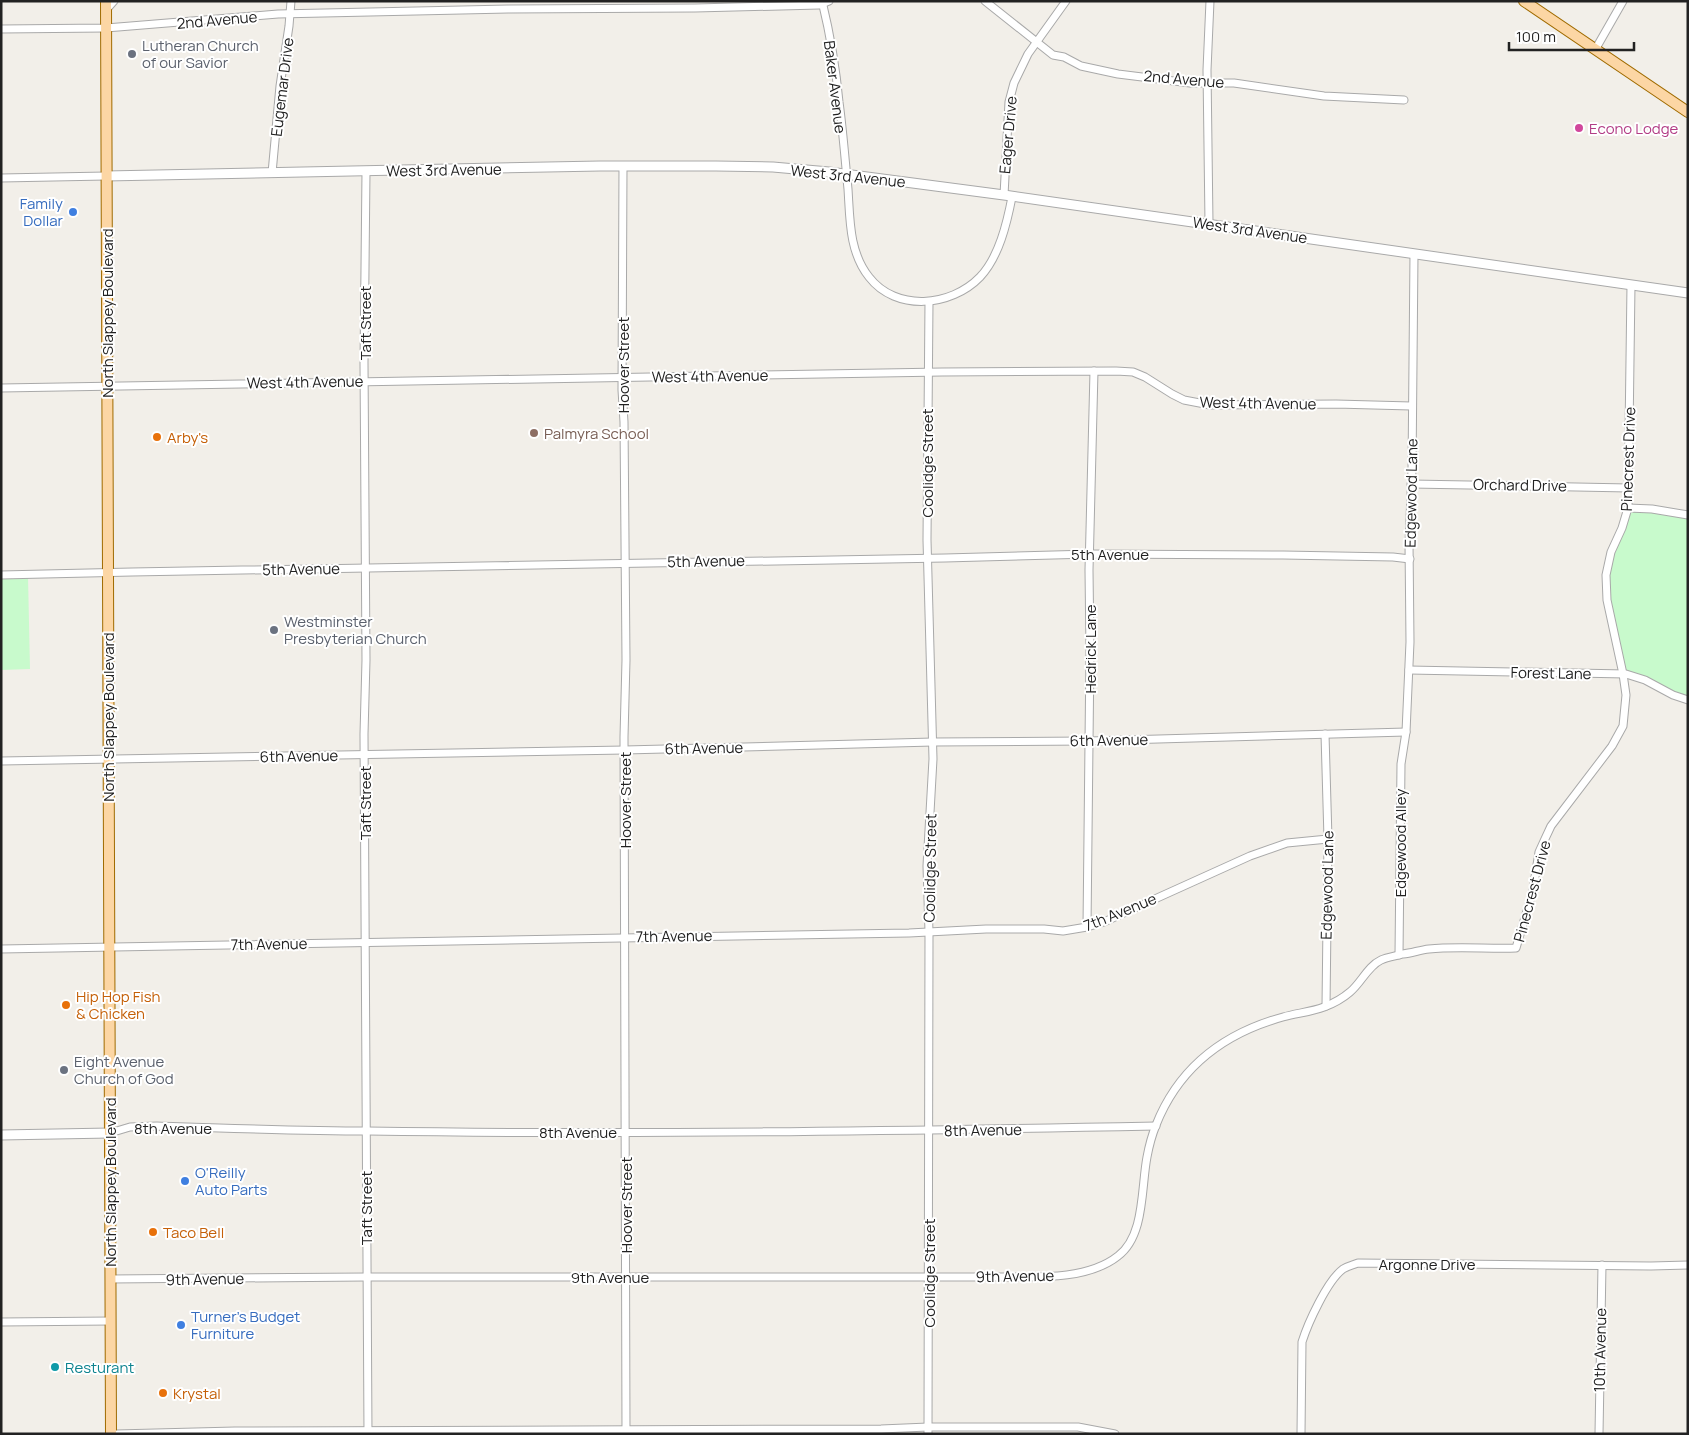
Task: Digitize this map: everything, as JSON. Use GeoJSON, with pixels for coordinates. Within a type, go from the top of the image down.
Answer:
{"type":"FeatureCollection","features":[{"type":"Feature","properties":{"kind":"main road"},"geometry":{"type":"LineString","coordinates":[[1524,1],[1688,112]]}},
{"type":"Feature","properties":{"kind":"main road","name":"North Slappey Boulevard"},"geometry":{"type":"LineString","coordinates":[[106,6],[111,1434]]}},
{"type":"Feature","properties":{"kind":"street"},"geometry":{"type":"LineString","coordinates":[[106,6],[114,1]]}},
{"type":"Feature","properties":{"kind":"street","name":"Eugemar Drive"},"geometry":{"type":"LineString","coordinates":[[272,173],[290,1]]}},
{"type":"Feature","properties":{"kind":"street","name":"2nd Avenue"},"geometry":{"type":"LineString","coordinates":[[985,1],[1053,55],[1064,57],[1082,66],[1118,74],[1208,84],[1234,83],[1324,96],[1404,100]]}},
{"type":"Feature","properties":{"kind":"street","name":"Eager Drive"},"geometry":{"type":"LineString","coordinates":[[929,302],[954,294],[980,277],[994,256],[1009,214],[1008,122],[1012,93],[1019,72],[1037,42],[1066,1]]}},
{"type":"Feature","properties":{"kind":"street"},"geometry":{"type":"LineString","coordinates":[[1209,223],[1208,84],[1210,1]]}},
{"type":"Feature","properties":{"kind":"street"},"geometry":{"type":"LineString","coordinates":[[1595,50],[1623,1]]}},
{"type":"Feature","properties":{"kind":"street","name":"2nd Avenue"},"geometry":{"type":"LineString","coordinates":[[1,29],[106,28],[290,14],[508,9],[695,8],[824,2]]}},
{"type":"Feature","properties":{"kind":"street","name":"Baker Avenue"},"geometry":{"type":"LineString","coordinates":[[824,2],[835,69],[852,235],[856,253],[868,277],[876,285],[893,296],[912,301],[929,302]]}},
{"type":"Feature","properties":{"kind":"street","name":"West 3rd Avenue"},"geometry":{"type":"LineString","coordinates":[[1,178],[623,166],[763,167],[846,174],[1209,223],[1688,293]]}},
{"type":"Feature","properties":{"kind":"street","name":"Hoover Street"},"geometry":{"type":"LineString","coordinates":[[623,166],[622,379],[626,660],[624,750],[626,1432]]}},
{"type":"Feature","properties":{"kind":"street","name":"Taft Street"},"geometry":{"type":"LineString","coordinates":[[366,172],[365,754],[368,1432]]}},
{"type":"Feature","properties":{"kind":"street","name":"Edgewood Lane"},"geometry":{"type":"LineString","coordinates":[[1406,732],[1410,642],[1414,254]]}},
{"type":"Feature","properties":{"kind":"street","name":"Pinecrest Drive"},"geometry":{"type":"LineString","coordinates":[[1108,1263],[1128,1247],[1136,1228],[1147,1158],[1164,1106],[1184,1077],[1224,1041],[1283,1017],[1326,1006],[1350,993],[1364,975],[1380,960],[1429,949],[1516,948],[1533,890],[1539,852],[1547,834],[1570,800],[1612,746],[1622,730],[1626,710],[1623,674],[1607,600],[1606,575],[1608,561],[1628,508],[1632,285]]}},
{"type":"Feature","properties":{"kind":"street","name":"Coolidge Street"},"geometry":{"type":"LineString","coordinates":[[928,1430],[928,866],[933,742],[927,557],[929,302]]}},
{"type":"Feature","properties":{"kind":"street","name":"West 4th Avenue"},"geometry":{"type":"LineString","coordinates":[[1,388],[1094,371],[1134,372],[1184,400],[1210,405],[1336,404],[1411,406]]}},
{"type":"Feature","properties":{"kind":"street","name":"Hedrick Lane"},"geometry":{"type":"LineString","coordinates":[[1087,927],[1094,371]]}},
{"type":"Feature","properties":{"kind":"street","name":"Orchard Drive"},"geometry":{"type":"LineString","coordinates":[[1411,484],[1629,488]]}},
{"type":"Feature","properties":{"kind":"street"},"geometry":{"type":"LineString","coordinates":[[1628,508],[1652,509],[1688,515]]}},
{"type":"Feature","properties":{"kind":"street","name":"5th Avenue"},"geometry":{"type":"LineString","coordinates":[[1,575],[1091,554],[1292,555],[1410,559]]}},
{"type":"Feature","properties":{"kind":"street","name":"Forest Lane"},"geometry":{"type":"LineString","coordinates":[[1408,670],[1623,674],[1645,680],[1673,695],[1688,700]]}},
{"type":"Feature","properties":{"kind":"street","name":"6th Avenue"},"geometry":{"type":"LineString","coordinates":[[1,761],[624,750],[933,742],[1089,741],[1406,732]]}},
{"type":"Feature","properties":{"kind":"street","name":"Edgewood Alley"},"geometry":{"type":"LineString","coordinates":[[1399,955],[1401,764],[1406,732]]}},
{"type":"Feature","properties":{"kind":"street","name":"Edgewood Lane"},"geometry":{"type":"LineString","coordinates":[[1325,734],[1328,839],[1326,1006]]}},
{"type":"Feature","properties":{"kind":"street","name":"7th Avenue"},"geometry":{"type":"LineString","coordinates":[[1,949],[929,932],[986,929],[1044,929],[1063,931],[1104,922],[1250,856],[1287,843],[1328,839]]}},
{"type":"Feature","properties":{"kind":"street","name":"8th Avenue"},"geometry":{"type":"LineString","coordinates":[[1,1135],[110,1133],[130,1127],[157,1126],[367,1131],[626,1132],[929,1131],[1156,1126]]}},
{"type":"Feature","properties":{"kind":"street","name":"9th Avenue"},"geometry":{"type":"LineString","coordinates":[[110,1280],[626,1276],[928,1277],[1078,1274],[1108,1263]]}},
{"type":"Feature","properties":{"kind":"street","name":"Argonne Drive"},"geometry":{"type":"LineString","coordinates":[[1301,1434],[1302,1342],[1329,1284],[1342,1270],[1351,1265],[1368,1263],[1688,1265]]}},
{"type":"Feature","properties":{"kind":"street","name":"10th Avenue"},"geometry":{"type":"LineString","coordinates":[[1599,1434],[1602,1265]]}},
{"type":"Feature","properties":{"kind":"street"},"geometry":{"type":"LineString","coordinates":[[1,1322],[111,1321]]}},
{"type":"Feature","properties":{"kind":"street"},"geometry":{"type":"LineString","coordinates":[[116,1434],[234,1430],[626,1432],[1078,1427],[1115,1434]]}},
{"type":"Feature","properties":{"kind":"green space"},"geometry":{"type":"Polygon","coordinates":[[[1629,509],[1688,515],[1688,699],[1626,674],[1608,600],[1607,575],[1629,509]]]}},
{"type":"Feature","properties":{"kind":"green space"},"geometry":{"type":"Polygon","coordinates":[[[28,576],[30,669],[1,670],[1,577],[28,576]]]}},
{"type":"Feature","properties":{"kind":"place","name":"Lutheran Church of our Savior"},"geometry":{"type":"Point","coordinates":[132,54]}},
{"type":"Feature","properties":{"kind":"place","name":"Econo Lodge"},"geometry":{"type":"Point","coordinates":[1579,128]}},
{"type":"Feature","properties":{"kind":"place","name":"Family Dollar"},"geometry":{"type":"Point","coordinates":[73,212]}},
{"type":"Feature","properties":{"kind":"place","name":"Palmyra School"},"geometry":{"type":"Point","coordinates":[534,433]}},
{"type":"Feature","properties":{"kind":"place","name":"Arby's"},"geometry":{"type":"Point","coordinates":[157,437]}},
{"type":"Feature","properties":{"kind":"place","name":"Westminster Presbyterian Church"},"geometry":{"type":"Point","coordinates":[274,630]}},
{"type":"Feature","properties":{"kind":"place","name":"Hip Hop Fish & Chicken"},"geometry":{"type":"Point","coordinates":[66,1005]}},
{"type":"Feature","properties":{"kind":"place","name":"Eight Avenue Church of God"},"geometry":{"type":"Point","coordinates":[64,1070]}},
{"type":"Feature","properties":{"kind":"place","name":"O'Reilly Auto Parts"},"geometry":{"type":"Point","coordinates":[185,1181]}},
{"type":"Feature","properties":{"kind":"place","name":"Taco Bell"},"geometry":{"type":"Point","coordinates":[153,1232]}},
{"type":"Feature","properties":{"kind":"place","name":"Turner's Budget Furniture"},"geometry":{"type":"Point","coordinates":[181,1325]}},
{"type":"Feature","properties":{"kind":"place","name":"Resturant"},"geometry":{"type":"Point","coordinates":[55,1367]}},
{"type":"Feature","properties":{"kind":"place","name":"Krystal"},"geometry":{"type":"Point","coordinates":[163,1393]}}]}
